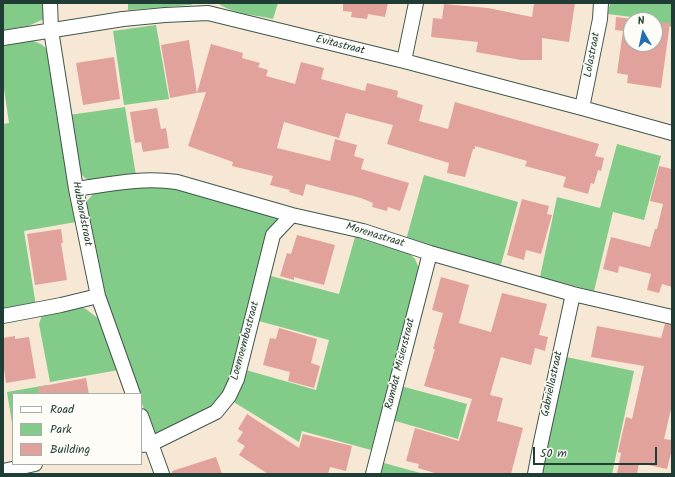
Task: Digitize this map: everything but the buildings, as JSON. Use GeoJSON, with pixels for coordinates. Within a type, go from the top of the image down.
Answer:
{"type":"FeatureCollection","features":[{"type":"Feature","properties":{"kind":"street","name":"Hubbardstraat"},"geometry":{"type":"LineString","coordinates":[[50,3],[51,30],[76,189],[98,296],[133,393]]}},
{"type":"Feature","properties":{"kind":"street"},"geometry":{"type":"LineString","coordinates":[[404,61],[416,3]]}},
{"type":"Feature","properties":{"kind":"street","name":"Lolastraat"},"geometry":{"type":"LineString","coordinates":[[582,108],[600,19],[601,3]]}},
{"type":"Feature","properties":{"kind":"street","name":"Evitastraat"},"geometry":{"type":"LineString","coordinates":[[3,38],[123,19],[207,8],[672,133]]}},
{"type":"Feature","properties":{"kind":"street","name":"Morenastraat"},"geometry":{"type":"LineString","coordinates":[[76,189],[142,180],[177,182],[292,215],[363,231],[430,253],[573,294],[672,317]]}},
{"type":"Feature","properties":{"kind":"street","name":"Loemoembastraat"},"geometry":{"type":"LineString","coordinates":[[146,444],[216,412],[229,396],[237,379],[273,235],[292,215]]}},
{"type":"Feature","properties":{"kind":"street","name":"Ramdat Misierstraat"},"geometry":{"type":"LineString","coordinates":[[373,474],[430,253]]}},
{"type":"Feature","properties":{"kind":"street","name":"Gabriellastraat"},"geometry":{"type":"LineString","coordinates":[[535,474],[573,294]]}},
{"type":"Feature","properties":{"kind":"street"},"geometry":{"type":"LineString","coordinates":[[3,316],[62,305],[98,296]]}},
{"type":"Feature","properties":{"kind":"street"},"geometry":{"type":"LineString","coordinates":[[142,422],[146,444],[162,474]]}},
{"type":"Feature","properties":{"kind":"street"},"geometry":{"type":"LineString","coordinates":[[3,471],[30,465]]}},
{"type":"Feature","properties":{"kind":"green space"},"geometry":{"type":"Polygon","coordinates":[[[3,3],[45,3],[44,19],[28,26],[3,30],[3,3]]]}},
{"type":"Feature","properties":{"kind":"green space"},"geometry":{"type":"Polygon","coordinates":[[[128,3],[197,3],[190,5],[128,10],[128,3]]]}},
{"type":"Feature","properties":{"kind":"green space"},"geometry":{"type":"Polygon","coordinates":[[[218,3],[278,3],[273,19],[230,10],[218,3]]]}},
{"type":"Feature","properties":{"kind":"green space"},"geometry":{"type":"Polygon","coordinates":[[[610,3],[672,3],[672,27],[663,24],[663,12],[623,12],[623,16],[608,14],[610,3]]]}},
{"type":"Feature","properties":{"kind":"green space"},"geometry":{"type":"Polygon","coordinates":[[[156,25],[169,99],[124,105],[113,31],[156,25]]]}},
{"type":"Feature","properties":{"kind":"green space"},"geometry":{"type":"Polygon","coordinates":[[[32,41],[43,45],[49,53],[51,61],[76,222],[24,231],[36,306],[3,313],[3,124],[9,123],[3,82],[3,46],[32,41]]]}},
{"type":"Feature","properties":{"kind":"green space"},"geometry":{"type":"Polygon","coordinates":[[[125,107],[136,176],[92,181],[85,178],[80,173],[69,115],[125,107]]]}},
{"type":"Feature","properties":{"kind":"green space"},"geometry":{"type":"Polygon","coordinates":[[[617,144],[661,156],[644,220],[613,212],[594,291],[540,277],[557,197],[600,208],[617,144]]]}},
{"type":"Feature","properties":{"kind":"green space"},"geometry":{"type":"Polygon","coordinates":[[[424,175],[518,202],[500,268],[406,240],[424,175]]]}},
{"type":"Feature","properties":{"kind":"green space"},"geometry":{"type":"Polygon","coordinates":[[[164,184],[276,216],[278,219],[233,378],[225,393],[206,412],[155,436],[142,404],[142,393],[138,393],[103,296],[86,211],[86,202],[95,192],[164,184]]]}},
{"type":"Feature","properties":{"kind":"green space"},"geometry":{"type":"Polygon","coordinates":[[[355,237],[410,254],[415,259],[418,266],[418,275],[371,450],[302,431],[299,442],[232,401],[246,370],[316,390],[329,340],[255,320],[267,275],[339,294],[355,237]]]}},
{"type":"Feature","properties":{"kind":"green space"},"geometry":{"type":"Polygon","coordinates":[[[77,306],[86,309],[100,320],[119,370],[50,382],[39,324],[42,315],[77,306]]]}},
{"type":"Feature","properties":{"kind":"green space"},"geometry":{"type":"Polygon","coordinates":[[[566,357],[634,371],[612,474],[542,474],[545,451],[566,357]]]}},
{"type":"Feature","properties":{"kind":"green space"},"geometry":{"type":"Polygon","coordinates":[[[47,385],[49,393],[12,393],[12,423],[7,392],[47,385]]]}},
{"type":"Feature","properties":{"kind":"green space"},"geometry":{"type":"Polygon","coordinates":[[[401,386],[467,404],[458,439],[392,420],[401,386]]]}},
{"type":"Feature","properties":{"kind":"green space"},"geometry":{"type":"Polygon","coordinates":[[[384,463],[424,474],[381,474],[384,463]]]}}]}
